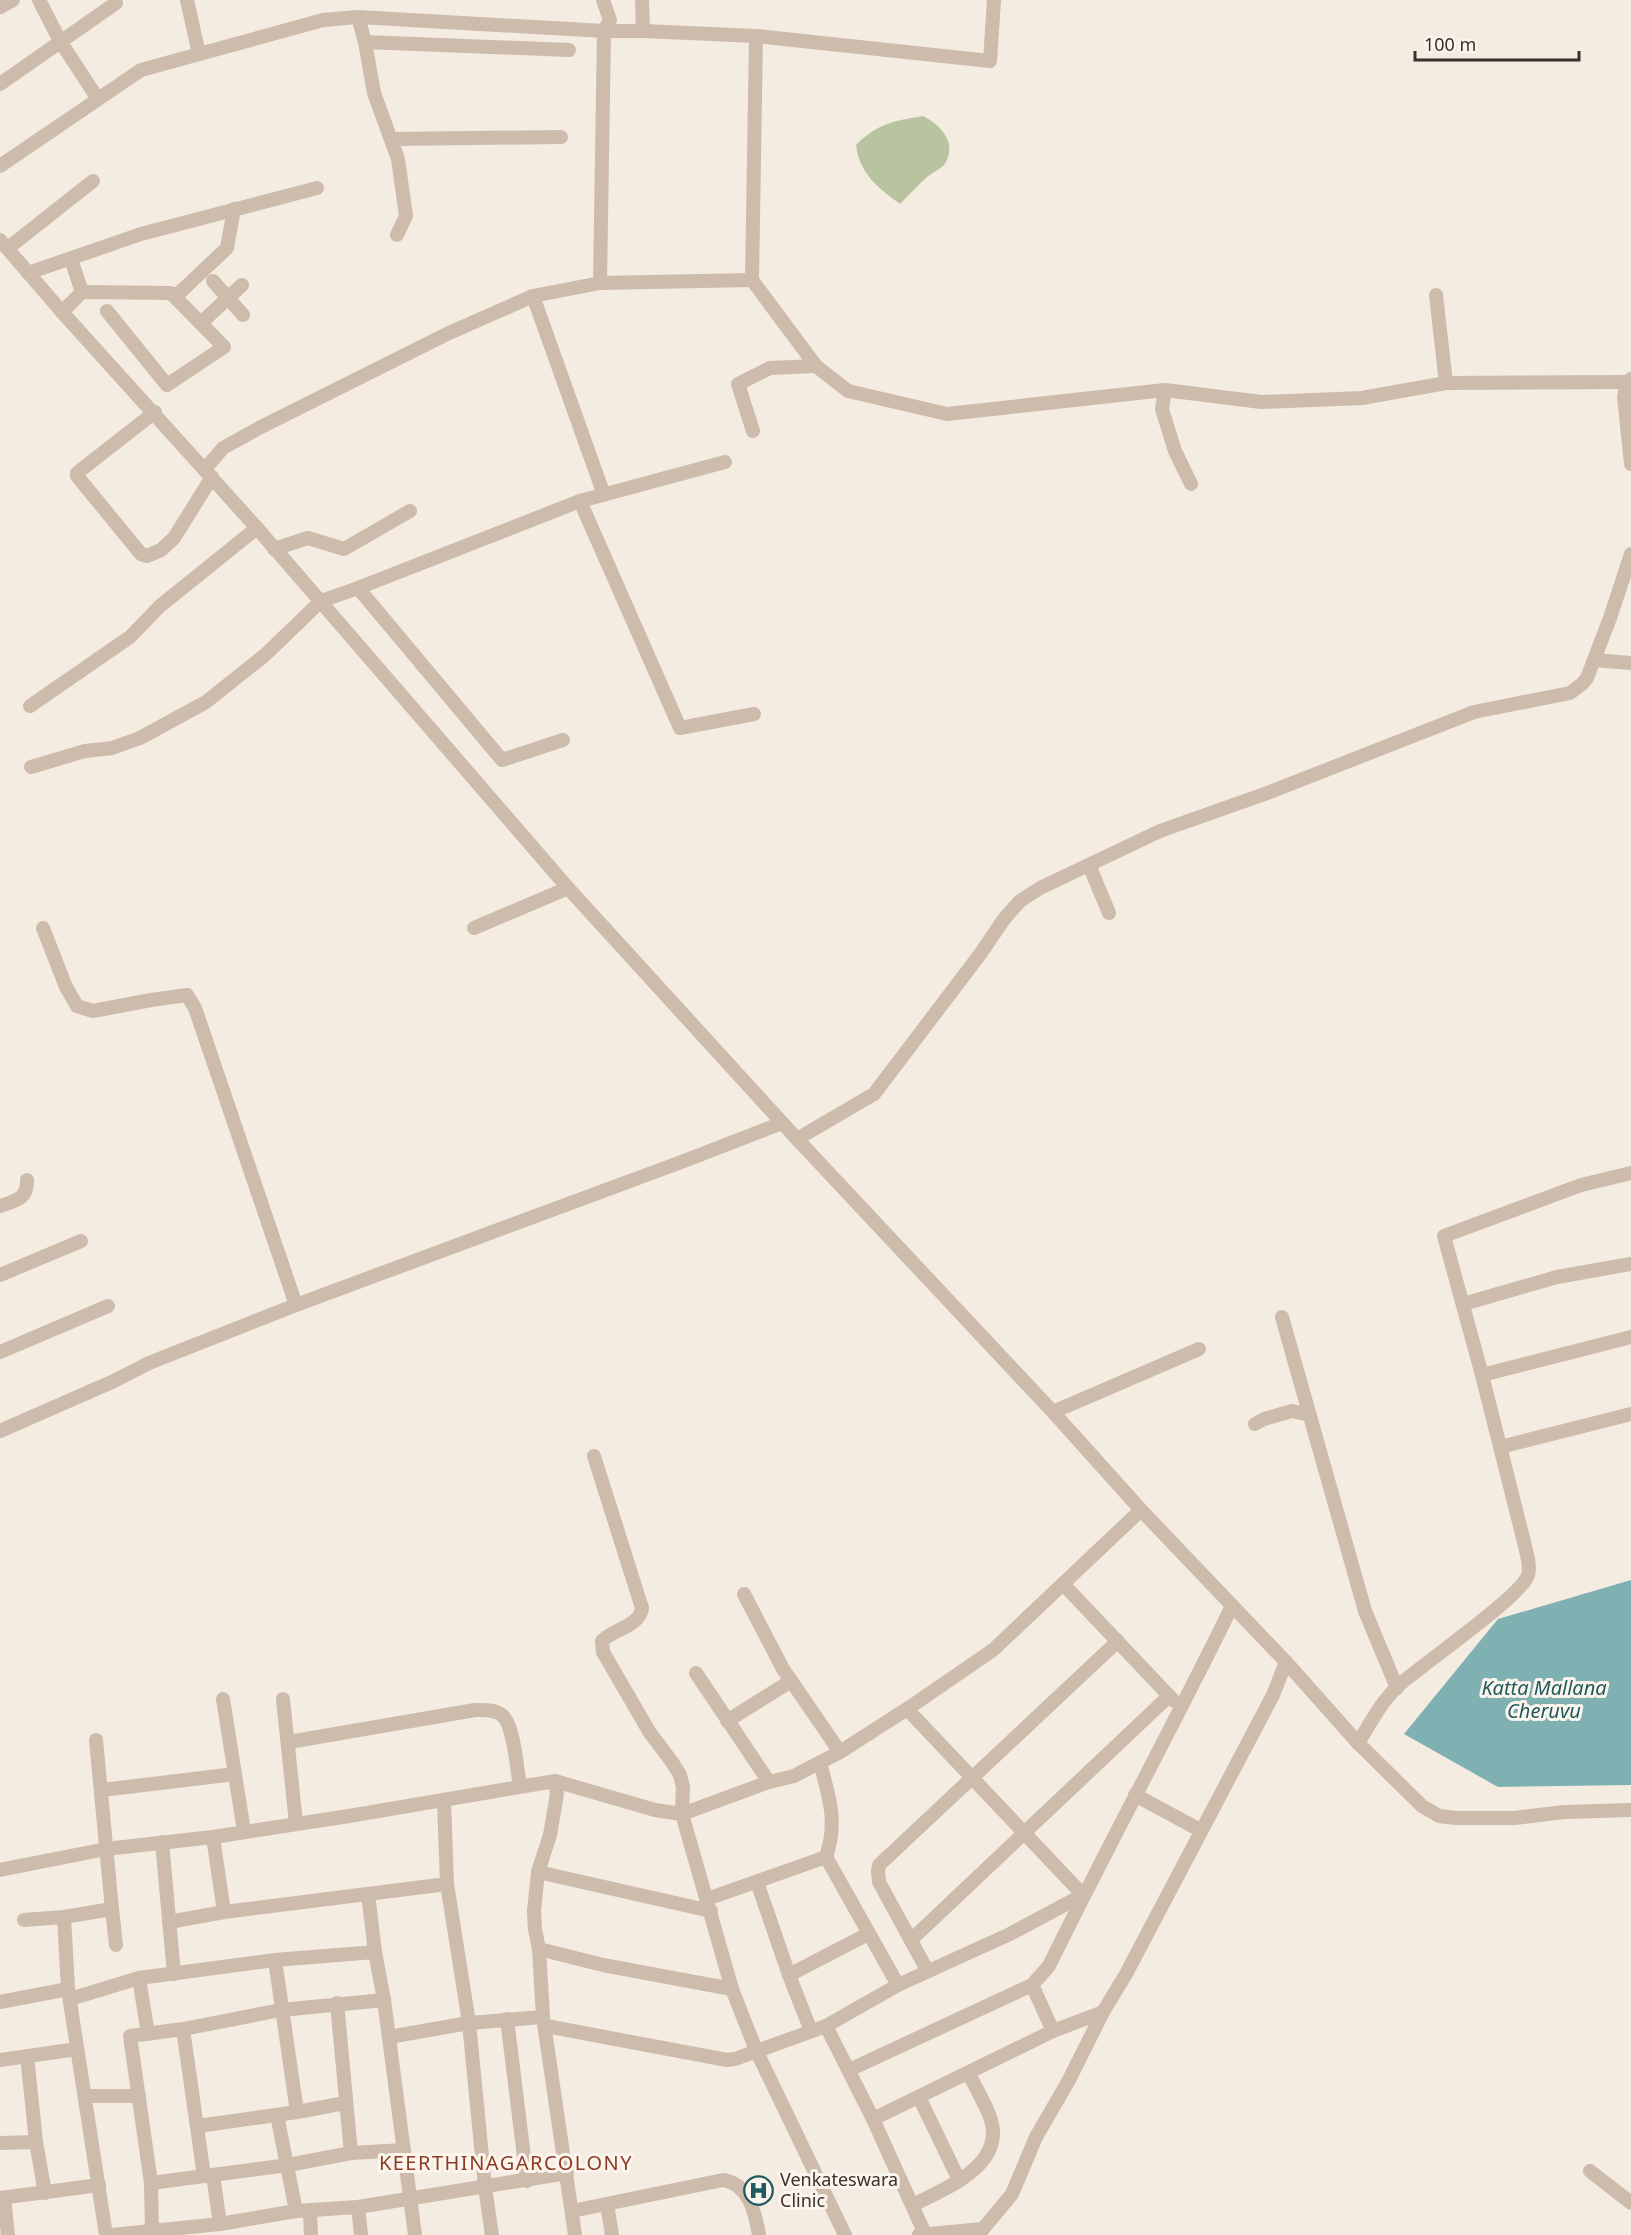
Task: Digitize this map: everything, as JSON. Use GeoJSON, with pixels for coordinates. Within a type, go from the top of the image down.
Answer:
{"type":"FeatureCollection","features":[{"type":"Feature","properties":{"kind":"street"},"geometry":{"type":"LineString","coordinates":[[0,7],[13,0]]}},
{"type":"Feature","properties":{"kind":"street"},"geometry":{"type":"LineString","coordinates":[[39,0],[60,41],[98,99]]}},
{"type":"Feature","properties":{"kind":"street"},"geometry":{"type":"LineString","coordinates":[[187,0],[199,54]]}},
{"type":"Feature","properties":{"kind":"street"},"geometry":{"type":"LineString","coordinates":[[600,283],[604,31],[610,20],[603,0]]}},
{"type":"Feature","properties":{"kind":"street"},"geometry":{"type":"LineString","coordinates":[[642,0],[643,31]]}},
{"type":"Feature","properties":{"kind":"street"},"geometry":{"type":"LineString","coordinates":[[0,166],[141,70],[323,20],[357,17],[604,31],[756,36],[990,61],[994,0]]}},
{"type":"Feature","properties":{"kind":"street"},"geometry":{"type":"LineString","coordinates":[[0,84],[116,3]]}},
{"type":"Feature","properties":{"kind":"street"},"geometry":{"type":"LineString","coordinates":[[357,17],[365,42],[374,93],[399,159],[406,216],[397,235]]}},
{"type":"Feature","properties":{"kind":"street"},"geometry":{"type":"LineString","coordinates":[[756,36],[752,280],[816,366],[848,391],[947,414],[1165,390],[1261,402],[1362,398],[1446,383],[1629,380],[1624,397],[1631,464]]}},
{"type":"Feature","properties":{"kind":"street"},"geometry":{"type":"LineString","coordinates":[[365,42],[569,50]]}},
{"type":"Feature","properties":{"kind":"street"},"geometry":{"type":"LineString","coordinates":[[392,139],[561,137]]}},
{"type":"Feature","properties":{"kind":"street"},"geometry":{"type":"LineString","coordinates":[[93,181],[4,244],[321,601],[568,888],[782,1123],[1053,1412],[1141,1510],[1286,1662],[1358,1743],[1422,1806],[1439,1816],[1515,1818],[1564,1812],[1631,1810]]}},
{"type":"Feature","properties":{"kind":"street"},"geometry":{"type":"LineString","coordinates":[[28,273],[141,234],[317,188]]}},
{"type":"Feature","properties":{"kind":"street"},"geometry":{"type":"LineString","coordinates":[[175,297],[227,248],[234,209]]}},
{"type":"Feature","properties":{"kind":"street"},"geometry":{"type":"LineString","coordinates":[[71,259],[82,292]]}},
{"type":"Feature","properties":{"kind":"street"},"geometry":{"type":"LineString","coordinates":[[154,412],[76,476],[141,554],[147,556],[168,544],[224,448],[259,428],[449,333],[533,296],[600,283],[752,280]]}},
{"type":"Feature","properties":{"kind":"street"},"geometry":{"type":"LineString","coordinates":[[213,281],[243,315]]}},
{"type":"Feature","properties":{"kind":"street"},"geometry":{"type":"LineString","coordinates":[[202,322],[242,285]]}},
{"type":"Feature","properties":{"kind":"street"},"geometry":{"type":"LineString","coordinates":[[62,312],[82,292],[171,293],[202,322],[224,347],[167,385],[107,311]]}},
{"type":"Feature","properties":{"kind":"street"},"geometry":{"type":"LineString","coordinates":[[1436,295],[1446,383]]}},
{"type":"Feature","properties":{"kind":"street"},"geometry":{"type":"LineString","coordinates":[[533,296],[604,495]]}},
{"type":"Feature","properties":{"kind":"street"},"geometry":{"type":"LineString","coordinates":[[753,430],[738,384],[770,368],[816,366]]}},
{"type":"Feature","properties":{"kind":"street"},"geometry":{"type":"LineString","coordinates":[[1165,390],[1162,409],[1175,451],[1191,484]]}},
{"type":"Feature","properties":{"kind":"street"},"geometry":{"type":"LineString","coordinates":[[31,767],[141,738],[206,702],[265,655],[321,601],[580,501],[725,462]]}},
{"type":"Feature","properties":{"kind":"street"},"geometry":{"type":"LineString","coordinates":[[580,501],[680,728],[754,714]]}},
{"type":"Feature","properties":{"kind":"street"},"geometry":{"type":"LineString","coordinates":[[274,549],[309,538],[344,549],[410,511]]}},
{"type":"Feature","properties":{"kind":"street"},"geometry":{"type":"LineString","coordinates":[[30,706],[130,637],[160,606],[257,528]]}},
{"type":"Feature","properties":{"kind":"street"},"geometry":{"type":"LineString","coordinates":[[797,1139],[874,1094],[1020,901],[1040,888],[1160,831],[1270,792],[1474,712],[1570,693],[1587,678],[1631,554]]}},
{"type":"Feature","properties":{"kind":"street"},"geometry":{"type":"LineString","coordinates":[[358,588],[502,760],[563,740]]}},
{"type":"Feature","properties":{"kind":"street"},"geometry":{"type":"LineString","coordinates":[[1594,660],[1631,663]]}},
{"type":"Feature","properties":{"kind":"street"},"geometry":{"type":"LineString","coordinates":[[1089,865],[1109,913]]}},
{"type":"Feature","properties":{"kind":"street"},"geometry":{"type":"LineString","coordinates":[[474,928],[568,888]]}},
{"type":"Feature","properties":{"kind":"street"},"geometry":{"type":"LineString","coordinates":[[43,928],[66,987],[77,1006],[93,1011],[152,999],[187,995],[195,1008],[296,1305]]}},
{"type":"Feature","properties":{"kind":"street"},"geometry":{"type":"LineString","coordinates":[[0,1431],[114,1381],[149,1363],[296,1305],[782,1123]]}},
{"type":"Feature","properties":{"kind":"street"},"geometry":{"type":"LineString","coordinates":[[1358,1743],[1376,1713],[1397,1688],[1474,1627],[1519,1587],[1528,1576],[1524,1542],[1464,1304],[1444,1236],[1581,1185],[1631,1173]]}},
{"type":"Feature","properties":{"kind":"street"},"geometry":{"type":"LineString","coordinates":[[0,1206],[21,1198],[27,1190],[27,1180]]}},
{"type":"Feature","properties":{"kind":"street"},"geometry":{"type":"LineString","coordinates":[[0,1275],[81,1241]]}},
{"type":"Feature","properties":{"kind":"street"},"geometry":{"type":"LineString","coordinates":[[1464,1304],[1557,1277],[1631,1264]]}},
{"type":"Feature","properties":{"kind":"street"},"geometry":{"type":"LineString","coordinates":[[0,1352],[108,1306]]}},
{"type":"Feature","properties":{"kind":"street"},"geometry":{"type":"LineString","coordinates":[[1282,1317],[1365,1611],[1397,1688]]}},
{"type":"Feature","properties":{"kind":"street"},"geometry":{"type":"LineString","coordinates":[[1482,1375],[1631,1337]]}},
{"type":"Feature","properties":{"kind":"street"},"geometry":{"type":"LineString","coordinates":[[1053,1412],[1199,1349]]}},
{"type":"Feature","properties":{"kind":"street"},"geometry":{"type":"LineString","coordinates":[[1255,1424],[1292,1411],[1310,1415]]}},
{"type":"Feature","properties":{"kind":"street"},"geometry":{"type":"LineString","coordinates":[[1500,1447],[1631,1414]]}},
{"type":"Feature","properties":{"kind":"street"},"geometry":{"type":"LineString","coordinates":[[594,1456],[642,1608],[641,1615],[636,1620],[606,1637],[601,1647],[650,1733],[680,1775],[683,1787],[682,1814],[732,1989],[756,2050],[845,2235]]}},
{"type":"Feature","properties":{"kind":"street"},"geometry":{"type":"LineString","coordinates":[[0,1870],[106,1849],[213,1837],[555,1781],[655,1810],[682,1814],[769,1782],[794,1776],[840,1752],[906,1709],[993,1650],[1141,1510]]}},
{"type":"Feature","properties":{"kind":"street"},"geometry":{"type":"LineString","coordinates":[[1064,1585],[1181,1706]]}},
{"type":"Feature","properties":{"kind":"street"},"geometry":{"type":"LineString","coordinates":[[744,1594],[767,1641],[791,1681],[840,1752]]}},
{"type":"Feature","properties":{"kind":"street"},"geometry":{"type":"LineString","coordinates":[[849,2070],[1032,1985],[1049,1966],[1083,1895],[1205,1664],[1232,1606]]}},
{"type":"Feature","properties":{"kind":"street"},"geometry":{"type":"LineString","coordinates":[[927,1970],[879,1882],[879,1865],[1118,1641]]}},
{"type":"Feature","properties":{"kind":"street"},"geometry":{"type":"LineString","coordinates":[[826,2026],[913,2205],[922,2234],[980,2232],[1012,2194],[1036,2137],[1070,2080],[1103,2012],[1126,1974],[1273,1695],[1286,1662]]}},
{"type":"Feature","properties":{"kind":"street"},"geometry":{"type":"LineString","coordinates":[[696,1673],[769,1782]]}},
{"type":"Feature","properties":{"kind":"street"},"geometry":{"type":"LineString","coordinates":[[727,1721],[791,1681]]}},
{"type":"Feature","properties":{"kind":"street"},"geometry":{"type":"LineString","coordinates":[[911,1940],[1169,1696]]}},
{"type":"Feature","properties":{"kind":"street"},"geometry":{"type":"LineString","coordinates":[[224,1699],[243,1832]]}},
{"type":"Feature","properties":{"kind":"street"},"geometry":{"type":"LineString","coordinates":[[283,1699],[296,1823]]}},
{"type":"Feature","properties":{"kind":"street"},"geometry":{"type":"LineString","coordinates":[[906,1709],[1083,1895]]}},
{"type":"Feature","properties":{"kind":"street"},"geometry":{"type":"LineString","coordinates":[[289,1742],[475,1710],[496,1712],[504,1716],[509,1726],[520,1786]]}},
{"type":"Feature","properties":{"kind":"street"},"geometry":{"type":"LineString","coordinates":[[96,1740],[116,1945]]}},
{"type":"Feature","properties":{"kind":"street"},"geometry":{"type":"LineString","coordinates":[[820,1763],[832,1808],[833,1824],[826,1857],[898,1984]]}},
{"type":"Feature","properties":{"kind":"street"},"geometry":{"type":"LineString","coordinates":[[102,1790],[235,1774]]}},
{"type":"Feature","properties":{"kind":"street"},"geometry":{"type":"LineString","coordinates":[[555,1781],[557,1794],[550,1835],[538,1872],[534,1911],[544,2021],[575,2235]]}},
{"type":"Feature","properties":{"kind":"street"},"geometry":{"type":"LineString","coordinates":[[1135,1795],[1200,1830]]}},
{"type":"Feature","properties":{"kind":"street"},"geometry":{"type":"LineString","coordinates":[[444,1800],[447,1884],[469,2023],[492,2235]]}},
{"type":"Feature","properties":{"kind":"street"},"geometry":{"type":"LineString","coordinates":[[213,1837],[224,1912]]}},
{"type":"Feature","properties":{"kind":"street"},"geometry":{"type":"LineString","coordinates":[[162,1842],[174,1974]]}},
{"type":"Feature","properties":{"kind":"street"},"geometry":{"type":"LineString","coordinates":[[538,1872],[709,1905],[757,1882],[826,1857]]}},
{"type":"Feature","properties":{"kind":"street"},"geometry":{"type":"LineString","coordinates":[[757,1882],[811,2031]]}},
{"type":"Feature","properties":{"kind":"street"},"geometry":{"type":"LineString","coordinates":[[169,1922],[224,1912],[447,1884]]}},
{"type":"Feature","properties":{"kind":"street"},"geometry":{"type":"LineString","coordinates":[[368,1894],[415,2235]]}},
{"type":"Feature","properties":{"kind":"street"},"geometry":{"type":"LineString","coordinates":[[389,2037],[507,2019],[544,2021],[727,2060],[735,2059],[826,2026],[898,1984],[1010,1934],[1083,1895]]}},
{"type":"Feature","properties":{"kind":"street"},"geometry":{"type":"LineString","coordinates":[[24,1920],[64,1917],[112,1909]]}},
{"type":"Feature","properties":{"kind":"street"},"geometry":{"type":"LineString","coordinates":[[64,1917],[69,1994],[106,2235]]}},
{"type":"Feature","properties":{"kind":"street"},"geometry":{"type":"LineString","coordinates":[[789,1975],[868,1934]]}},
{"type":"Feature","properties":{"kind":"street"},"geometry":{"type":"LineString","coordinates":[[539,1949],[603,1965],[732,1989]]}},
{"type":"Feature","properties":{"kind":"street"},"geometry":{"type":"LineString","coordinates":[[0,2002],[69,1994],[140,1978],[275,1960],[375,1952]]}},
{"type":"Feature","properties":{"kind":"street"},"geometry":{"type":"LineString","coordinates":[[275,1960],[297,2112]]}},
{"type":"Feature","properties":{"kind":"street"},"geometry":{"type":"LineString","coordinates":[[140,1978],[148,2034]]}},
{"type":"Feature","properties":{"kind":"street"},"geometry":{"type":"LineString","coordinates":[[1032,1985],[1053,2031]]}},
{"type":"Feature","properties":{"kind":"street"},"geometry":{"type":"LineString","coordinates":[[152,2232],[151,2183],[130,2036],[183,2029],[281,2010],[384,2000]]}},
{"type":"Feature","properties":{"kind":"street"},"geometry":{"type":"LineString","coordinates":[[336,2003],[351,2153]]}},
{"type":"Feature","properties":{"kind":"street"},"geometry":{"type":"LineString","coordinates":[[873,2119],[1053,2031],[1103,2012]]}},
{"type":"Feature","properties":{"kind":"street"},"geometry":{"type":"LineString","coordinates":[[507,2019],[527,2181]]}},
{"type":"Feature","properties":{"kind":"street"},"geometry":{"type":"LineString","coordinates":[[183,2029],[208,2175],[214,2228]]}},
{"type":"Feature","properties":{"kind":"street"},"geometry":{"type":"LineString","coordinates":[[0,2060],[77,2049]]}},
{"type":"Feature","properties":{"kind":"street"},"geometry":{"type":"LineString","coordinates":[[27,2055],[36,2142],[45,2193]]}},
{"type":"Feature","properties":{"kind":"street"},"geometry":{"type":"LineString","coordinates":[[913,2205],[959,2180],[982,2163],[989,2150],[992,2138],[991,2122],[969,2074]]}},
{"type":"Feature","properties":{"kind":"street"},"geometry":{"type":"LineString","coordinates":[[85,2096],[139,2096]]}},
{"type":"Feature","properties":{"kind":"street"},"geometry":{"type":"LineString","coordinates":[[919,2097],[959,2180]]}},
{"type":"Feature","properties":{"kind":"street"},"geometry":{"type":"LineString","coordinates":[[198,2126],[345,2103]]}},
{"type":"Feature","properties":{"kind":"street"},"geometry":{"type":"LineString","coordinates":[[277,2115],[288,2165],[311,2235]]}},
{"type":"Feature","properties":{"kind":"street"},"geometry":{"type":"LineString","coordinates":[[0,2143],[36,2142]]}},
{"type":"Feature","properties":{"kind":"street"},"geometry":{"type":"LineString","coordinates":[[151,2183],[288,2165],[351,2153],[404,2150]]}},
{"type":"Feature","properties":{"kind":"street"},"geometry":{"type":"LineString","coordinates":[[1590,2171],[1631,2203]]}},
{"type":"Feature","properties":{"kind":"street"},"geometry":{"type":"LineString","coordinates":[[112,2235],[214,2228],[303,2211],[358,2206],[567,2173]]}},
{"type":"Feature","properties":{"kind":"street"},"geometry":{"type":"LineString","coordinates":[[572,2211],[723,2181],[733,2182],[740,2187],[750,2201],[759,2235]]}},
{"type":"Feature","properties":{"kind":"street"},"geometry":{"type":"LineString","coordinates":[[8,2235],[2,2198],[99,2185]]}},
{"type":"Feature","properties":{"kind":"street"},"geometry":{"type":"LineString","coordinates":[[607,2204],[612,2235]]}},
{"type":"Feature","properties":{"kind":"street"},"geometry":{"type":"LineString","coordinates":[[358,2206],[361,2235]]}},
{"type":"Feature","properties":{"kind":"green space"},"geometry":{"type":"Polygon","coordinates":[[[923,116],[945,134],[949,154],[943,166],[927,177],[900,204],[871,179],[861,164],[856,145],[879,127],[923,116]]]}},
{"type":"Feature","properties":{"kind":"water","name":"Katta Mallana Cheruvu"},"geometry":{"type":"Polygon","coordinates":[[[1631,1580],[1631,1785],[1498,1787],[1404,1734],[1498,1619],[1631,1580]]]}},
{"type":"Feature","properties":{"kind":"place","name":"Venkateswara Clinic"},"geometry":{"type":"Point","coordinates":[759,2190]}},
{"type":"Feature","properties":{"kind":"district","name":"KEERTHINAGARCOLONY"},"geometry":{"type":"Point","coordinates":[506,2163]}}]}
